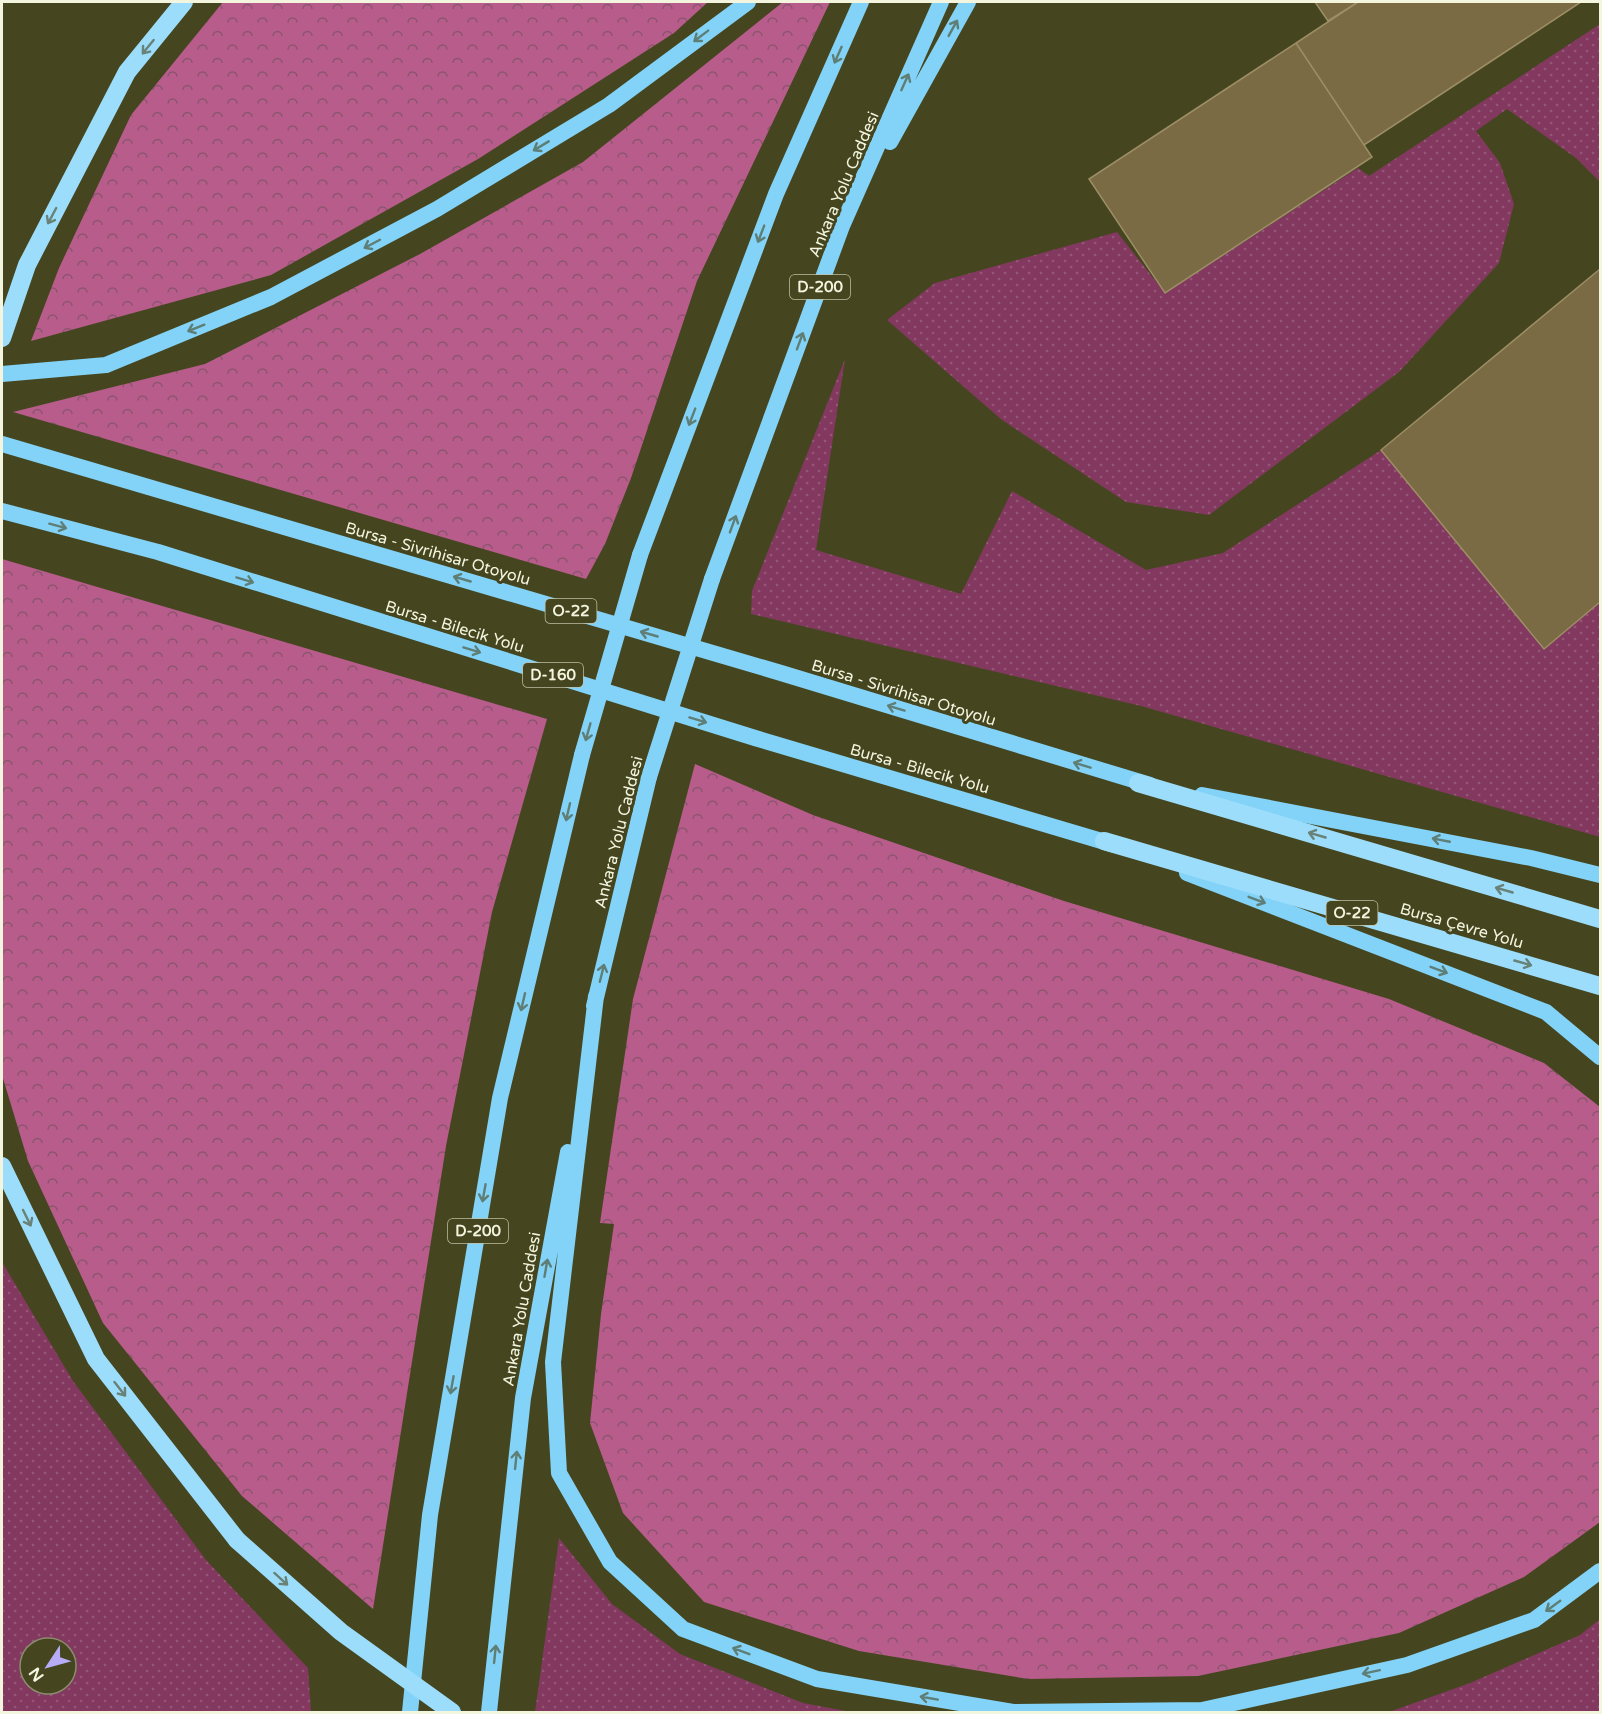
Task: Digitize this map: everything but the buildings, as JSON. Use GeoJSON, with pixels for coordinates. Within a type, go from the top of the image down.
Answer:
{"type":"FeatureCollection","features":[{"type":"Feature","properties":{"kind":"highway"},"geometry":{"type":"LineString","coordinates":[[2,338],[27,265],[127,72],[184,2]]}},
{"type":"Feature","properties":{"kind":"highway"},"geometry":{"type":"LineString","coordinates":[[2,374],[106,365],[271,297],[437,209],[609,105],[748,2]]}},
{"type":"Feature","properties":{"kind":"highway","name":"D-200"},"geometry":{"type":"LineString","coordinates":[[410,1713],[430,1515],[500,1098],[582,755],[640,555],[777,194],[861,2]]}},
{"type":"Feature","properties":{"kind":"highway","name":"Ankara Yolu Caddesi"},"geometry":{"type":"LineString","coordinates":[[489,1713],[523,1398],[596,996],[649,777],[712,579],[842,226],[941,2]]}},
{"type":"Feature","properties":{"kind":"highway"},"geometry":{"type":"LineString","coordinates":[[842,226],[968,2]]}},
{"type":"Feature","properties":{"kind":"highway","name":"Bursa - Sivrihisar Otoyolu"},"geometry":{"type":"LineString","coordinates":[[2,444],[770,670],[1138,783],[1531,858],[1600,875]]}},
{"type":"Feature","properties":{"kind":"highway","name":"Bursa - Bilecik Yolu"},"geometry":{"type":"LineString","coordinates":[[2,511],[158,552],[755,738],[1104,841],[1546,1012],[1600,1057]]}},
{"type":"Feature","properties":{"kind":"highway","name":"O-22"},"geometry":{"type":"LineString","coordinates":[[1138,783],[1600,919]]}},
{"type":"Feature","properties":{"kind":"highway","name":"Bursa Çevre Yolu"},"geometry":{"type":"LineString","coordinates":[[1104,841],[1600,986]]}},
{"type":"Feature","properties":{"kind":"highway"},"geometry":{"type":"LineString","coordinates":[[596,996],[553,1362],[559,1473],[610,1562],[683,1629],[817,1679],[1013,1712],[1202,1710],[1407,1665],[1534,1620],[1600,1571]]}},
{"type":"Feature","properties":{"kind":"highway"},"geometry":{"type":"LineString","coordinates":[[2,1166],[96,1359],[237,1540],[341,1632],[452,1713]]}},
{"type":"Feature","properties":{"kind":"shaded area"},"geometry":{"type":"Polygon","coordinates":[[[1600,24],[1600,182],[1576,158],[1507,109],[1476,131],[1500,163],[1514,204],[1499,263],[1399,372],[1209,515],[1126,502],[1002,420],[887,320],[935,283],[1117,232],[1165,293],[1358,168],[1369,176],[1600,24]]]}},
{"type":"Feature","properties":{"kind":"shaded area"},"geometry":{"type":"Polygon","coordinates":[[[845,359],[816,550],[961,594],[1012,491],[1146,570],[1223,553],[1381,450],[1544,649],[1600,602],[1600,837],[1141,706],[751,614],[752,591],[845,359]]]}},
{"type":"Feature","properties":{"kind":"shaded area"},"geometry":{"type":"Polygon","coordinates":[[[2,1262],[73,1381],[206,1560],[308,1668],[311,1712],[2,1712],[2,1262]]]}},
{"type":"Feature","properties":{"kind":"shaded area"},"geometry":{"type":"Polygon","coordinates":[[[559,1538],[612,1604],[680,1654],[803,1703],[851,1712],[535,1712],[559,1538]]]}},
{"type":"Feature","properties":{"kind":"shaded area"},"geometry":{"type":"Polygon","coordinates":[[[1600,1619],[1600,1712],[1389,1712],[1470,1683],[1580,1635],[1600,1619]]]}},
{"type":"Feature","properties":{"kind":"green space"},"geometry":{"type":"Polygon","coordinates":[[[223,2],[708,2],[674,33],[478,159],[271,275],[31,341],[59,268],[131,115],[223,2]]]}},
{"type":"Feature","properties":{"kind":"green space"},"geometry":{"type":"Polygon","coordinates":[[[783,2],[830,2],[697,281],[631,478],[605,544],[586,579],[13,412],[205,364],[420,254],[583,162],[783,2]]]}},
{"type":"Feature","properties":{"kind":"green space"},"geometry":{"type":"Polygon","coordinates":[[[2,559],[547,719],[492,912],[446,1146],[373,1609],[242,1496],[103,1323],[28,1161],[2,1075],[2,559]]]}},
{"type":"Feature","properties":{"kind":"green space"},"geometry":{"type":"Polygon","coordinates":[[[695,764],[813,815],[1064,901],[1389,999],[1544,1063],[1600,1107],[1600,1522],[1524,1577],[1399,1633],[1198,1676],[1028,1679],[859,1651],[704,1602],[623,1513],[590,1423],[601,1314],[614,1224],[600,1223],[633,999],[695,764]]]}}]}
